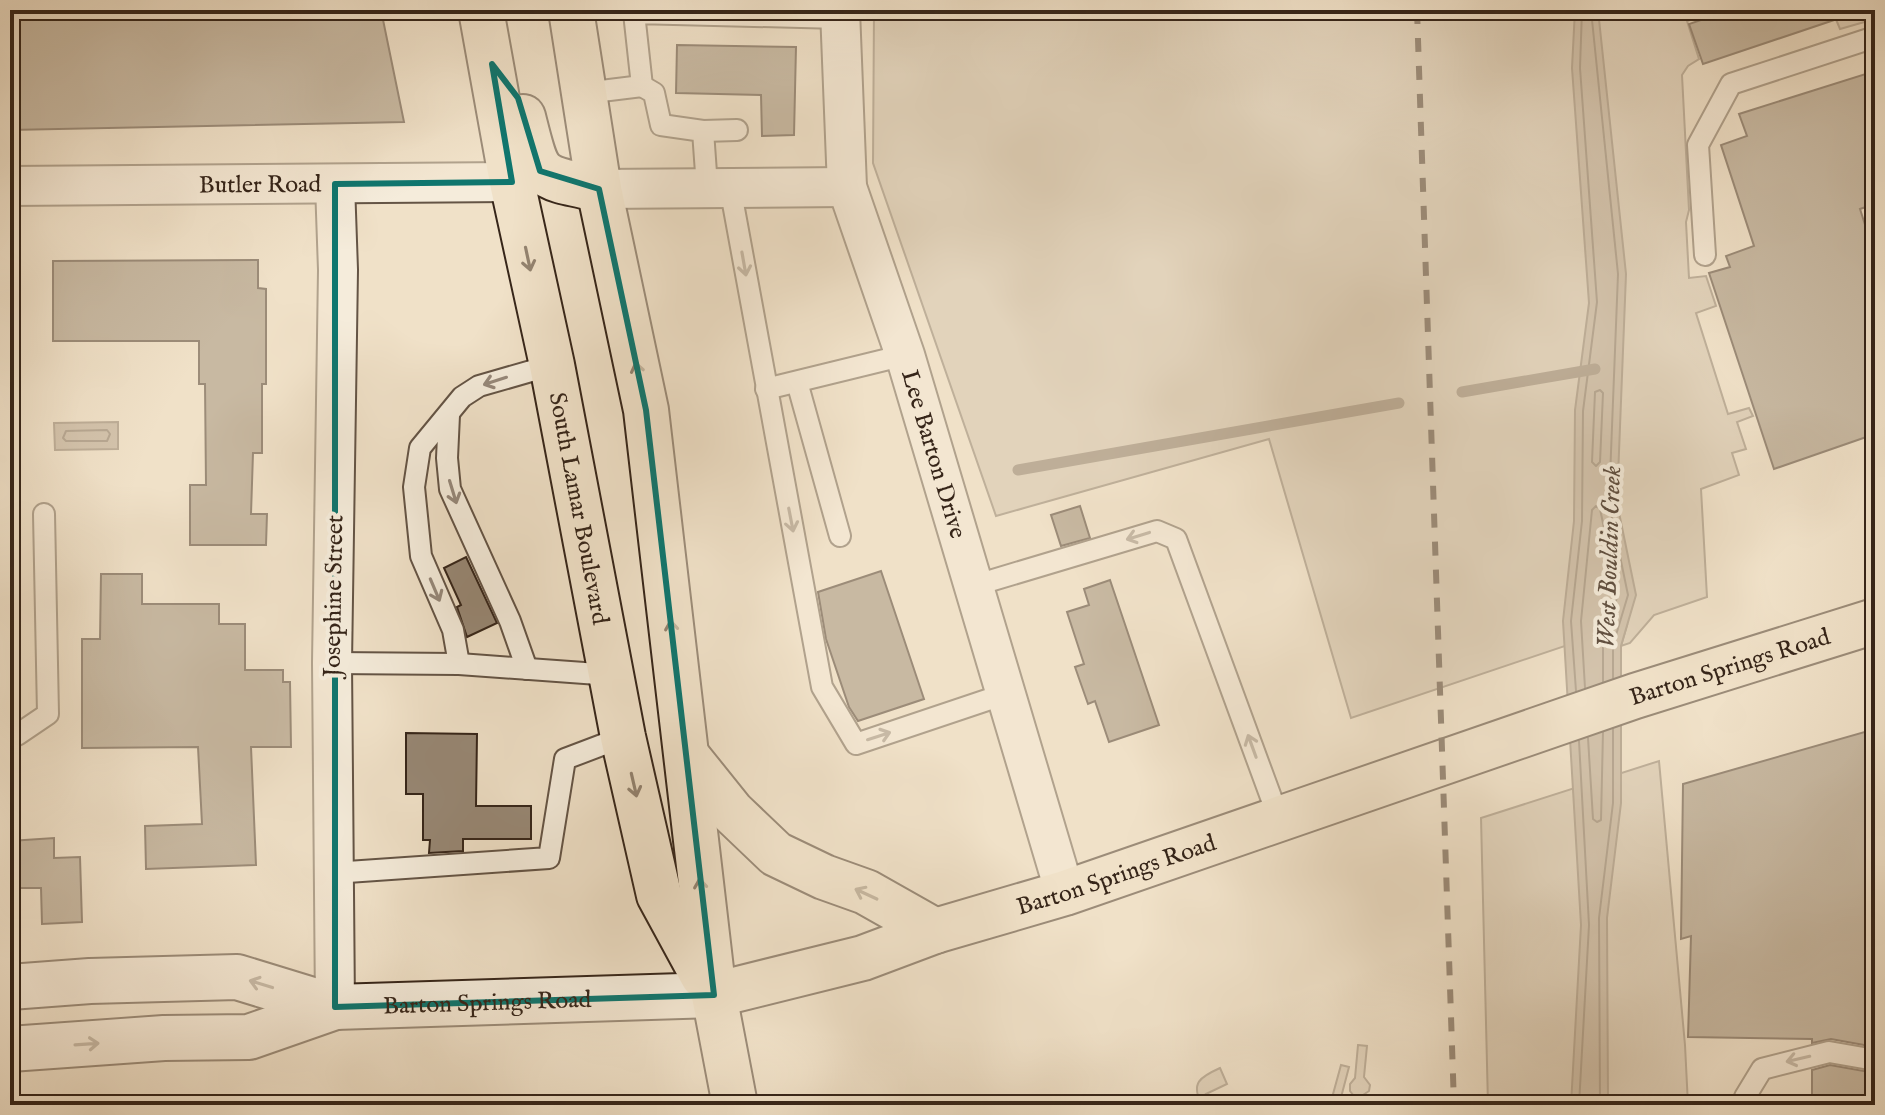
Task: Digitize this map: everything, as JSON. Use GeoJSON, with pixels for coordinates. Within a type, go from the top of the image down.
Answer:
{"type":"FeatureCollection","features":[{"type":"Feature","properties":{"kind":"main road","name":"South Lamar Boulevard"},"geometry":{"type":"LineString","coordinates":[[481,10],[512,182],[552,365],[623,737],[659,895],[714,995]]}},
{"type":"Feature","properties":{"kind":"main road","name":"South Lamar Boulevard"},"geometry":{"type":"LineString","coordinates":[[571,10],[599,189],[646,410],[714,995],[735,1105]]}},
{"type":"Feature","properties":{"kind":"main road"},"geometry":{"type":"LineString","coordinates":[[492,64],[518,98],[533,158],[540,171],[553,180],[599,189]]}},
{"type":"Feature","properties":{"kind":"main road","name":"Barton Springs Road"},"geometry":{"type":"LineString","coordinates":[[10,1049],[164,1038],[249,1037],[335,1007],[714,995],[863,958],[935,931],[1065,893],[1635,696],[1875,621]]}},
{"type":"Feature","properties":{"kind":"main road"},"geometry":{"type":"LineString","coordinates":[[687,756],[732,812],[776,854],[824,877],[866,892],[935,931]]}},
{"type":"Feature","properties":{"kind":"main road","name":"Barton Springs Road"},"geometry":{"type":"LineString","coordinates":[[10,987],[90,981],[237,977],[335,1007]]}},
{"type":"Feature","properties":{"kind":"street","name":"Lee Barton Drive"},"geometry":{"type":"LineString","coordinates":[[840,14],[847,187],[905,355],[1065,893]]}},
{"type":"Feature","properties":{"kind":"street","name":"Butler Road"},"geometry":{"type":"LineString","coordinates":[[10,186],[512,182]]}},
{"type":"Feature","properties":{"kind":"street","name":"Josephine Street"},"geometry":{"type":"LineString","coordinates":[[335,184],[338,270],[332,663],[335,1007]]}},
{"type":"Feature","properties":{"kind":"street"},"geometry":{"type":"LineString","coordinates":[[599,189],[847,187]]}},
{"type":"Feature","properties":{"kind":"lane"},"geometry":{"type":"LineString","coordinates":[[642,86],[634,13],[840,14]]}},
{"type":"Feature","properties":{"kind":"lane"},"geometry":{"type":"LineString","coordinates":[[1705,255],[1698,145],[1731,84],[1875,37]]}},
{"type":"Feature","properties":{"kind":"lane"},"geometry":{"type":"LineString","coordinates":[[585,93],[642,86],[654,93],[661,125],[703,131],[737,130]]}},
{"type":"Feature","properties":{"kind":"lane"},"geometry":{"type":"LineString","coordinates":[[703,131],[766,389],[822,687],[856,744],[1005,694]]}},
{"type":"Feature","properties":{"kind":"lane"},"geometry":{"type":"LineString","coordinates":[[766,389],[905,355]]}},
{"type":"Feature","properties":{"kind":"lane"},"geometry":{"type":"LineString","coordinates":[[459,664],[453,630],[421,556],[414,487],[420,448],[462,397],[479,386],[552,365]]}},
{"type":"Feature","properties":{"kind":"lane"},"geometry":{"type":"LineString","coordinates":[[797,382],[840,536]]}},
{"type":"Feature","properties":{"kind":"lane"},"geometry":{"type":"LineString","coordinates":[[449,415],[447,458],[450,489],[510,621],[527,669]]}},
{"type":"Feature","properties":{"kind":"lane"},"geometry":{"type":"LineString","coordinates":[[10,735],[17,735],[48,714],[44,514]]}},
{"type":"Feature","properties":{"kind":"lane"},"geometry":{"type":"LineString","coordinates":[[973,586],[1157,531],[1176,539],[1279,819]]}},
{"type":"Feature","properties":{"kind":"lane"},"geometry":{"type":"LineString","coordinates":[[332,663],[459,664],[612,675]]}},
{"type":"Feature","properties":{"kind":"lane"},"geometry":{"type":"LineString","coordinates":[[333,873],[549,858],[565,759],[623,737]]}},
{"type":"Feature","properties":{"kind":"lane"},"geometry":{"type":"LineString","coordinates":[[1746,1105],[1745,1097],[1762,1069],[1829,1052],[1875,1060]]}},
{"type":"Feature","properties":{"kind":"highlighted area"},"geometry":{"type":"Polygon","coordinates":[[[492,64],[518,98],[540,171],[599,189],[646,410],[714,995],[335,1007],[335,184],[512,182],[492,64]]]}},
{"type":"Feature","properties":{"kind":"shaded area"},"geometry":{"type":"Polygon","coordinates":[[[874,10],[1719,10],[1687,21],[1699,59],[1688,66],[1682,75],[1689,278],[1706,276],[1716,306],[1696,313],[1728,414],[1749,408],[1753,416],[1737,422],[1746,449],[1732,453],[1739,475],[1701,489],[1707,597],[1654,615],[1630,643],[1621,646],[1627,625],[1351,718],[1269,439],[996,516],[873,163],[874,10]]]}},
{"type":"Feature","properties":{"kind":"shaded area"},"geometry":{"type":"Polygon","coordinates":[[[1796,10],[1875,10],[1875,19],[1840,29],[1835,17],[1796,10]]]}},
{"type":"Feature","properties":{"kind":"shaded area"},"geometry":{"type":"Polygon","coordinates":[[[1659,761],[1688,1105],[1488,1105],[1481,818],[1659,761]]]}},
{"type":"Feature","properties":{"kind":"shaded area"},"geometry":{"type":"Polygon","coordinates":[[[1358,1045],[1367,1046],[1364,1077],[1370,1085],[1369,1091],[1360,1097],[1350,1091],[1350,1084],[1355,1078],[1358,1045]]]}},
{"type":"Feature","properties":{"kind":"shaded area"},"geometry":{"type":"Polygon","coordinates":[[[1341,1065],[1349,1067],[1339,1105],[1330,1105],[1341,1065]]]}},
{"type":"Feature","properties":{"kind":"shaded area"},"geometry":{"type":"Polygon","coordinates":[[[1220,1068],[1227,1084],[1206,1094],[1213,1105],[1202,1105],[1197,1086],[1207,1074],[1220,1068]]]}},
{"type":"Feature","properties":{"kind":"water","name":"West Bouldin Creek"},"geometry":{"type":"Polygon","coordinates":[[[1575,10],[1598,10],[1626,274],[1617,503],[1636,595],[1621,646],[1621,803],[1607,918],[1608,1105],[1571,1105],[1581,925],[1563,621],[1574,521],[1575,410],[1589,303],[1572,68],[1575,10]]]}},
{"type":"Feature","properties":{"kind":"water"},"geometry":{"type":"Polygon","coordinates":[[[118,422],[118,449],[55,450],[54,423],[118,422]]]}},
{"type":"Feature","properties":{"kind":"building"},"geometry":{"type":"Polygon","coordinates":[[[10,10],[176,10],[175,20],[266,17],[265,10],[381,10],[404,122],[10,130],[10,10]]]}},
{"type":"Feature","properties":{"kind":"building"},"geometry":{"type":"Polygon","coordinates":[[[1730,10],[1848,10],[1849,15],[1703,64],[1689,24],[1730,10]]]}},
{"type":"Feature","properties":{"kind":"building"},"geometry":{"type":"Polygon","coordinates":[[[677,45],[796,47],[794,135],[762,136],[761,95],[676,93],[677,45]]]}},
{"type":"Feature","properties":{"kind":"building"},"geometry":{"type":"Polygon","coordinates":[[[1875,71],[1875,204],[1860,209],[1875,256],[1875,434],[1774,469],[1709,273],[1730,267],[1726,256],[1754,246],[1721,145],[1747,136],[1739,114],[1875,71]]]}},
{"type":"Feature","properties":{"kind":"building"},"geometry":{"type":"Polygon","coordinates":[[[258,260],[258,288],[266,289],[266,384],[262,384],[262,453],[253,453],[251,514],[267,514],[266,545],[190,545],[190,485],[206,485],[205,384],[199,384],[199,341],[53,341],[53,261],[258,260]]]}},
{"type":"Feature","properties":{"kind":"building"},"geometry":{"type":"Polygon","coordinates":[[[1080,506],[1090,538],[1061,546],[1051,515],[1080,506]]]}},
{"type":"Feature","properties":{"kind":"building"},"geometry":{"type":"Polygon","coordinates":[[[466,557],[497,623],[467,637],[457,607],[461,605],[444,568],[466,557]]]}},
{"type":"Feature","properties":{"kind":"building"},"geometry":{"type":"Polygon","coordinates":[[[881,571],[924,699],[858,721],[849,707],[826,639],[818,592],[881,571]]]}},
{"type":"Feature","properties":{"kind":"building"},"geometry":{"type":"Polygon","coordinates":[[[101,574],[142,574],[142,604],[219,604],[219,624],[245,624],[245,670],[283,670],[283,682],[290,682],[291,747],[251,747],[256,865],[146,869],[145,826],[202,824],[198,747],[82,748],[82,639],[100,639],[101,574]]]}},
{"type":"Feature","properties":{"kind":"building"},"geometry":{"type":"Polygon","coordinates":[[[1110,580],[1159,725],[1109,742],[1095,701],[1088,704],[1075,667],[1084,664],[1067,612],[1089,605],[1084,589],[1110,580]]]}},
{"type":"Feature","properties":{"kind":"building"},"geometry":{"type":"Polygon","coordinates":[[[1875,729],[1875,1047],[1831,1039],[1812,1043],[1812,1039],[1688,1037],[1691,936],[1681,939],[1683,784],[1875,729]]]}},
{"type":"Feature","properties":{"kind":"building"},"geometry":{"type":"Polygon","coordinates":[[[406,733],[477,734],[476,806],[531,806],[531,839],[463,839],[463,851],[429,853],[430,840],[423,840],[423,794],[406,794],[406,733]]]}},
{"type":"Feature","properties":{"kind":"building"},"geometry":{"type":"Polygon","coordinates":[[[54,838],[54,858],[80,857],[82,922],[42,924],[41,888],[10,888],[10,841],[54,838]]]}},
{"type":"Feature","properties":{"kind":"building"},"geometry":{"type":"Polygon","coordinates":[[[1830,1065],[1875,1073],[1875,1105],[1812,1105],[1812,1070],[1830,1065]]]}},
{"type":"Feature","properties":{"kind":"waterway"},"geometry":{"type":"LineString","coordinates":[[1462,392],[1595,369]]}},
{"type":"Feature","properties":{"kind":"waterway"},"geometry":{"type":"LineString","coordinates":[[1018,470],[1399,403]]}},
{"type":"Feature","properties":{"kind":"railway"},"geometry":{"type":"LineString","coordinates":[[1417,10],[1454,1105]]}}]}
